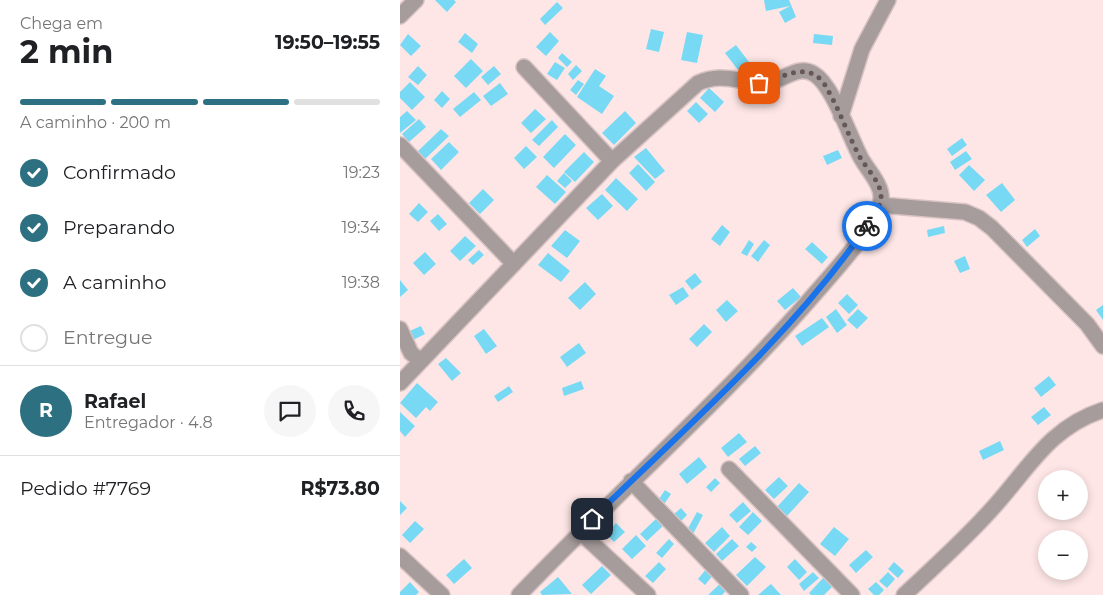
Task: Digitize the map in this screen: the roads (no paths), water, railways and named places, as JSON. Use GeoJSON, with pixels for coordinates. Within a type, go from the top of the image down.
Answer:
{"type":"FeatureCollection","features":[{"type":"Feature","properties":{"kind":"street"},"geometry":{"type":"LineString","coordinates":[[400,16],[416,0]]}},
{"type":"Feature","properties":{"kind":"street"},"geometry":{"type":"LineString","coordinates":[[841,116],[862,49],[888,0]]}},
{"type":"Feature","properties":{"kind":"street"},"geometry":{"type":"LineString","coordinates":[[524,67],[612,161]]}},
{"type":"Feature","properties":{"kind":"street"},"geometry":{"type":"LineString","coordinates":[[400,384],[612,161],[698,83],[711,77],[727,77],[759,83],[772,82],[796,71],[805,71],[815,74],[825,85],[861,158],[878,185],[881,196],[880,205],[842,262],[772,342],[580,532],[526,593]]}},
{"type":"Feature","properties":{"kind":"street"},"geometry":{"type":"LineString","coordinates":[[400,145],[514,264]]}},
{"type":"Feature","properties":{"kind":"street"},"geometry":{"type":"LineString","coordinates":[[880,205],[965,212],[978,218],[992,228],[1087,324],[1103,346]]}},
{"type":"Feature","properties":{"kind":"street"},"geometry":{"type":"LineString","coordinates":[[400,329],[411,352],[421,361]]}},
{"type":"Feature","properties":{"kind":"street"},"geometry":{"type":"LineString","coordinates":[[904,595],[963,540],[993,508],[1044,446],[1076,421],[1103,410]]}},
{"type":"Feature","properties":{"kind":"street"},"geometry":{"type":"LineString","coordinates":[[730,469],[838,578],[852,595]]}},
{"type":"Feature","properties":{"kind":"street"},"geometry":{"type":"LineString","coordinates":[[631,481],[741,595]]}},
{"type":"Feature","properties":{"kind":"street"},"geometry":{"type":"LineString","coordinates":[[580,532],[648,595]]}},
{"type":"Feature","properties":{"kind":"street"},"geometry":{"type":"LineString","coordinates":[[400,556],[442,595]]}}]}
